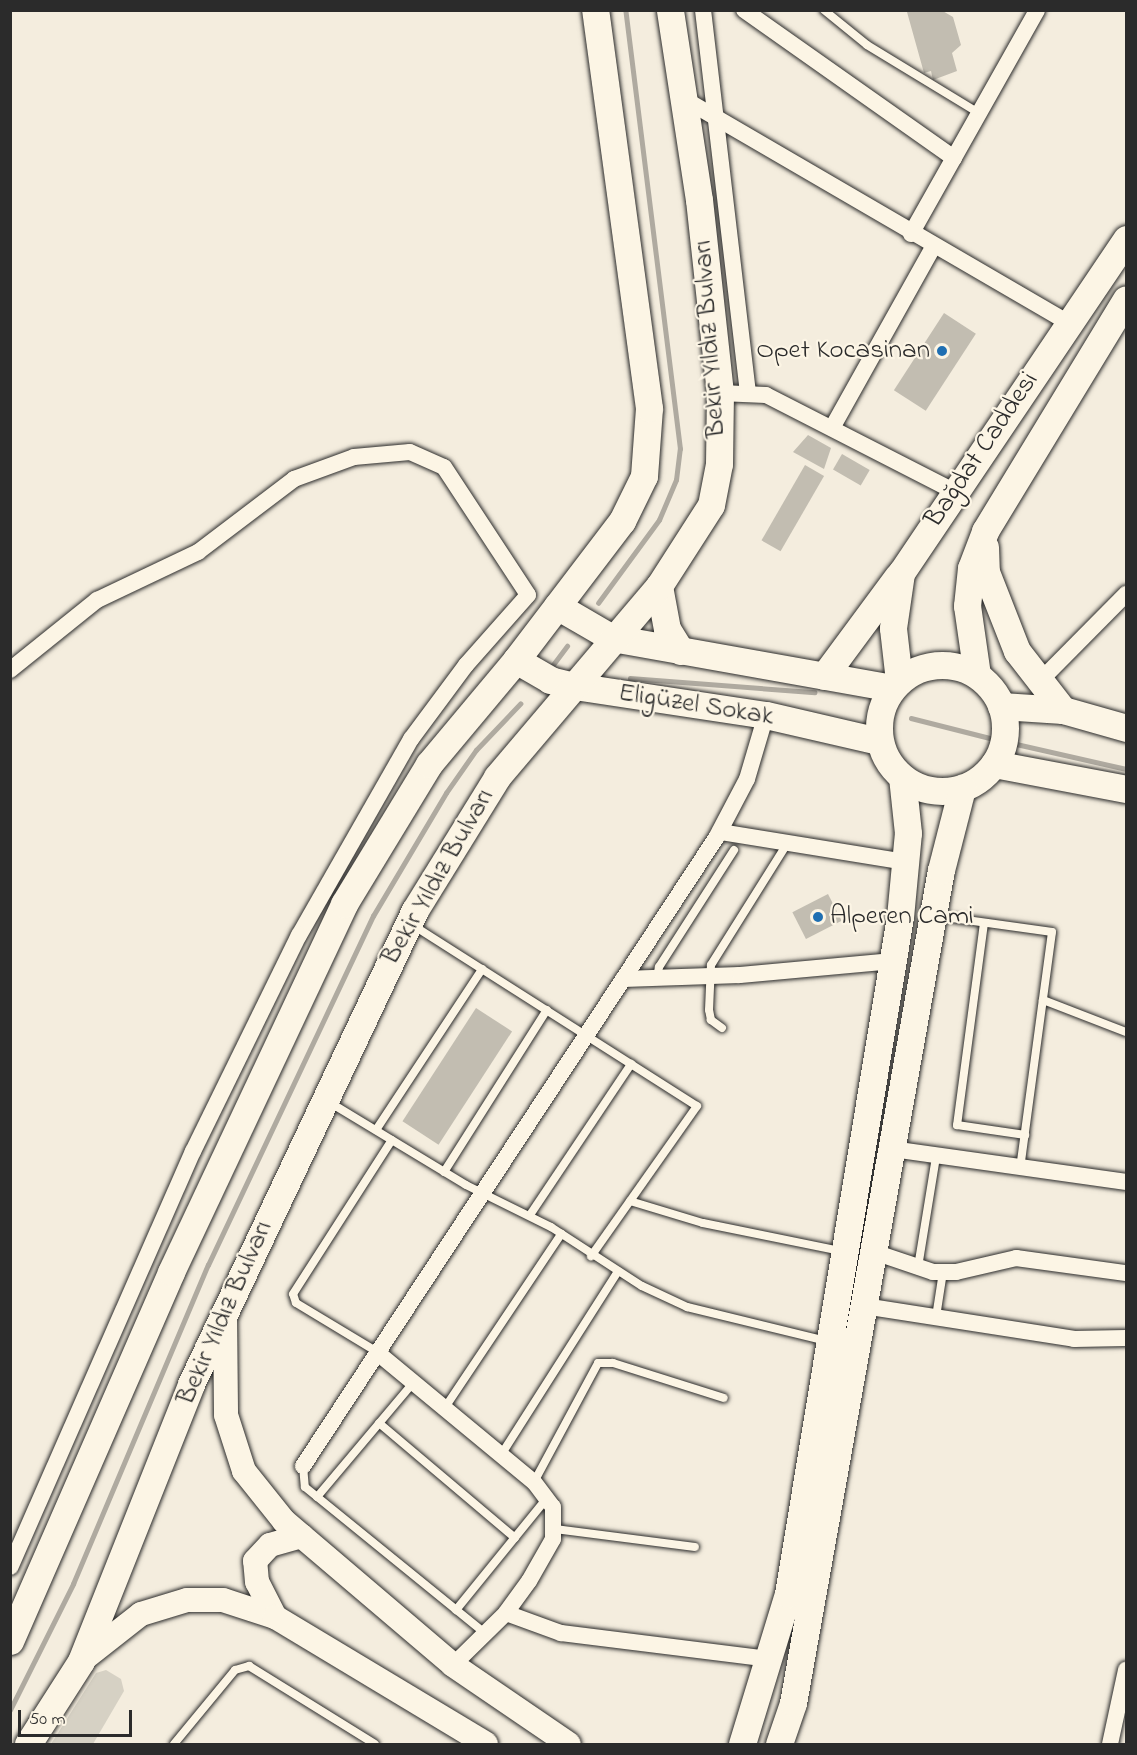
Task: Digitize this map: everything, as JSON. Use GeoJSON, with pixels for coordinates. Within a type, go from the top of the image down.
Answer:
{"type":"FeatureCollection","features":[{"type":"Feature","properties":{"kind":"main road"},"geometry":{"type":"LineString","coordinates":[[13,1631],[171,1272],[339,914],[424,772],[516,660],[631,507],[644,476],[650,443],[595,10]]}},
{"type":"Feature","properties":{"kind":"main road","name":"Bekir Yıldız Bulvarı"},"geometry":{"type":"LineString","coordinates":[[28,1744],[81,1661],[190,1384],[408,922],[497,777],[612,638],[659,586],[711,505],[719,464],[720,393],[684,99],[670,10]]}},
{"type":"Feature","properties":{"kind":"main road","name":"Bağdat Caddesi"},"geometry":{"type":"LineString","coordinates":[[896,685],[893,628],[901,573],[1067,322],[1126,239]]}},
{"type":"Feature","properties":{"kind":"main road","name":"Bağdat Caddesi"},"geometry":{"type":"LineString","coordinates":[[976,675],[967,606],[971,568],[985,531],[1126,299]]}},
{"type":"Feature","properties":{"kind":"main road"},"geometry":{"type":"LineString","coordinates":[[985,531],[986,572],[997,609],[1017,651],[1063,710]]}},
{"type":"Feature","properties":{"kind":"main road"},"geometry":{"type":"LineString","coordinates":[[824,676],[901,573]]}},
{"type":"Feature","properties":{"kind":"main road"},"geometry":{"type":"LineString","coordinates":[[659,586],[667,629],[681,651]]}},
{"type":"Feature","properties":{"kind":"main road","name":"Eligüzel Sokak"},"geometry":{"type":"LineString","coordinates":[[557,606],[612,638],[824,676],[896,685]]}},
{"type":"Feature","properties":{"kind":"main road","name":"Eligüzel Sokak"},"geometry":{"type":"LineString","coordinates":[[516,660],[550,680],[574,686],[766,715],[879,741]]}},
{"type":"Feature","properties":{"kind":"main road"},"geometry":{"type":"LineString","coordinates":[[742,1744],[770,1659],[788,1594],[893,961],[908,833],[902,777],[879,741],[879,719],[896,685],[917,669],[938,664],[976,675],[1001,706],[1005,726],[994,764],[962,788],[921,788],[902,777]]}},
{"type":"Feature","properties":{"kind":"main road"},"geometry":{"type":"LineString","coordinates":[[1001,706],[1063,710],[1126,728]]}},
{"type":"Feature","properties":{"kind":"main road"},"geometry":{"type":"LineString","coordinates":[[994,764],[1126,789]]}},
{"type":"Feature","properties":{"kind":"main road"},"geometry":{"type":"LineString","coordinates":[[779,1744],[793,1703],[933,916],[962,788]]}},
{"type":"Feature","properties":{"kind":"street"},"geometry":{"type":"LineString","coordinates":[[703,10],[748,393]]}},
{"type":"Feature","properties":{"kind":"street"},"geometry":{"type":"LineString","coordinates":[[744,10],[954,158]]}},
{"type":"Feature","properties":{"kind":"street"},"geometry":{"type":"LineString","coordinates":[[911,234],[1037,10]]}},
{"type":"Feature","properties":{"kind":"street"},"geometry":{"type":"LineString","coordinates":[[684,99],[716,121],[1067,322]]}},
{"type":"Feature","properties":{"kind":"street"},"geometry":{"type":"LineString","coordinates":[[832,428],[933,247]]}},
{"type":"Feature","properties":{"kind":"street"},"geometry":{"type":"LineString","coordinates":[[720,393],[766,394],[954,491]]}},
{"type":"Feature","properties":{"kind":"street"},"geometry":{"type":"LineString","coordinates":[[10,670],[97,600],[198,552],[294,479],[354,458],[410,453],[444,467],[528,595],[557,606]]}},
{"type":"Feature","properties":{"kind":"street"},"geometry":{"type":"LineString","coordinates":[[1039,682],[1126,594]]}},
{"type":"Feature","properties":{"kind":"street"},"geometry":{"type":"LineString","coordinates":[[10,1567],[193,1151],[299,935],[411,739],[466,665],[528,595]]}},
{"type":"Feature","properties":{"kind":"street"},"geometry":{"type":"LineString","coordinates":[[303,1466],[379,1354],[720,832],[747,779],[766,715]]}},
{"type":"Feature","properties":{"kind":"street"},"geometry":{"type":"LineString","coordinates":[[720,832],[905,862]]}},
{"type":"Feature","properties":{"kind":"street"},"geometry":{"type":"LineString","coordinates":[[623,979],[710,976],[893,961]]}},
{"type":"Feature","properties":{"kind":"street"},"geometry":{"type":"LineString","coordinates":[[892,1149],[1126,1182]]}},
{"type":"Feature","properties":{"kind":"street"},"geometry":{"type":"LineString","coordinates":[[874,1252],[918,1267],[943,1272],[1016,1258],[1126,1273]]}},
{"type":"Feature","properties":{"kind":"street"},"geometry":{"type":"LineString","coordinates":[[864,1306],[1074,1339],[1126,1338]]}},
{"type":"Feature","properties":{"kind":"street"},"geometry":{"type":"LineString","coordinates":[[225,1311],[226,1414],[244,1471],[302,1536],[453,1665],[569,1744]]}},
{"type":"Feature","properties":{"kind":"street"},"geometry":{"type":"LineString","coordinates":[[379,1354],[534,1482],[547,1498],[555,1529],[546,1552],[506,1613],[453,1665]]}},
{"type":"Feature","properties":{"kind":"street"},"geometry":{"type":"LineString","coordinates":[[275,1617],[256,1582],[255,1561],[270,1545],[302,1536]]}},
{"type":"Feature","properties":{"kind":"street"},"geometry":{"type":"LineString","coordinates":[[81,1661],[141,1614],[187,1600],[223,1600],[275,1617],[486,1744]]}},
{"type":"Feature","properties":{"kind":"street"},"geometry":{"type":"LineString","coordinates":[[506,1613],[561,1633],[770,1659]]}},
{"type":"Feature","properties":{"kind":"street"},"geometry":{"type":"LineString","coordinates":[[1110,1744],[1126,1670]]}},
{"type":"Feature","properties":{"kind":"lane"},"geometry":{"type":"LineString","coordinates":[[824,10],[867,45],[979,113]]}},
{"type":"Feature","properties":{"kind":"lane"},"geometry":{"type":"LineString","coordinates":[[722,1028],[711,1020],[709,1010],[711,965],[787,844]]}},
{"type":"Feature","properties":{"kind":"lane"},"geometry":{"type":"LineString","coordinates":[[657,979],[659,967],[734,850]]}},
{"type":"Feature","properties":{"kind":"lane"},"geometry":{"type":"LineString","coordinates":[[933,916],[1052,932],[1020,1168]]}},
{"type":"Feature","properties":{"kind":"lane"},"geometry":{"type":"LineString","coordinates":[[408,922],[697,1106],[591,1256]]}},
{"type":"Feature","properties":{"kind":"lane"},"geometry":{"type":"LineString","coordinates":[[984,923],[957,1125],[1025,1134]]}},
{"type":"Feature","properties":{"kind":"lane"},"geometry":{"type":"LineString","coordinates":[[376,1130],[482,969]]}},
{"type":"Feature","properties":{"kind":"lane"},"geometry":{"type":"LineString","coordinates":[[1042,1000],[1126,1032]]}},
{"type":"Feature","properties":{"kind":"lane"},"geometry":{"type":"LineString","coordinates":[[444,1172],[547,1010]]}},
{"type":"Feature","properties":{"kind":"lane"},"geometry":{"type":"LineString","coordinates":[[530,1215],[631,1064]]}},
{"type":"Feature","properties":{"kind":"lane"},"geometry":{"type":"LineString","coordinates":[[324,1099],[444,1172],[483,1194],[530,1215],[591,1256],[687,1307],[830,1342]]}},
{"type":"Feature","properties":{"kind":"lane"},"geometry":{"type":"LineString","coordinates":[[379,1354],[296,1303],[293,1294],[392,1140]]}},
{"type":"Feature","properties":{"kind":"lane"},"geometry":{"type":"LineString","coordinates":[[918,1267],[936,1157]]}},
{"type":"Feature","properties":{"kind":"lane"},"geometry":{"type":"LineString","coordinates":[[630,1201],[702,1223],[844,1252]]}},
{"type":"Feature","properties":{"kind":"lane"},"geometry":{"type":"LineString","coordinates":[[444,1409],[561,1234]]}},
{"type":"Feature","properties":{"kind":"lane"},"geometry":{"type":"LineString","coordinates":[[501,1455],[618,1271]]}},
{"type":"Feature","properties":{"kind":"lane"},"geometry":{"type":"LineString","coordinates":[[936,1317],[943,1272]]}},
{"type":"Feature","properties":{"kind":"lane"},"geometry":{"type":"LineString","coordinates":[[534,1482],[598,1363],[613,1363],[724,1398]]}},
{"type":"Feature","properties":{"kind":"lane"},"geometry":{"type":"LineString","coordinates":[[316,1497],[413,1383]]}},
{"type":"Feature","properties":{"kind":"lane"},"geometry":{"type":"LineString","coordinates":[[379,1423],[515,1538]]}},
{"type":"Feature","properties":{"kind":"lane"},"geometry":{"type":"LineString","coordinates":[[303,1466],[302,1482],[316,1497],[486,1635]]}},
{"type":"Feature","properties":{"kind":"lane"},"geometry":{"type":"LineString","coordinates":[[456,1610],[547,1498]]}},
{"type":"Feature","properties":{"kind":"lane"},"geometry":{"type":"LineString","coordinates":[[555,1529],[694,1547]]}},
{"type":"Feature","properties":{"kind":"lane"},"geometry":{"type":"LineString","coordinates":[[174,1744],[229,1677],[249,1666],[375,1744]]}},
{"type":"Feature","properties":{"kind":"shaded area"},"geometry":{"type":"Polygon","coordinates":[[[106,1670],[121,1679],[124,1691],[93,1744],[51,1744],[96,1673],[106,1670]]]}},
{"type":"Feature","properties":{"kind":"building"},"geometry":{"type":"Polygon","coordinates":[[[941,10],[953,17],[961,45],[952,53],[957,71],[933,80],[931,71],[924,73],[907,12],[941,10]]]}},
{"type":"Feature","properties":{"kind":"building"},"geometry":{"type":"Polygon","coordinates":[[[944,313],[976,334],[926,411],[894,390],[944,313]]]}},
{"type":"Feature","properties":{"kind":"building"},"geometry":{"type":"Polygon","coordinates":[[[808,435],[831,448],[824,469],[793,452],[808,435]]]}},
{"type":"Feature","properties":{"kind":"building"},"geometry":{"type":"Polygon","coordinates":[[[842,454],[870,470],[861,486],[833,470],[842,454]]]}},
{"type":"Feature","properties":{"kind":"building"},"geometry":{"type":"Polygon","coordinates":[[[805,465],[824,476],[781,551],[762,540],[805,465]]]}},
{"type":"Feature","properties":{"kind":"building","name":"Alperen Cami"},"geometry":{"type":"Polygon","coordinates":[[[828,894],[842,921],[806,939],[792,912],[828,894]]]}},
{"type":"Feature","properties":{"kind":"building"},"geometry":{"type":"Polygon","coordinates":[[[476,1008],[512,1031],[439,1145],[402,1121],[476,1008]]]}},
{"type":"Feature","properties":{"kind":"waterway"},"geometry":{"type":"LineString","coordinates":[[598,603],[659,520],[676,480],[680,449],[625,10]]}},
{"type":"Feature","properties":{"kind":"waterway"},"geometry":{"type":"LineString","coordinates":[[549,670],[567,646]]}},
{"type":"Feature","properties":{"kind":"waterway"},"geometry":{"type":"LineString","coordinates":[[630,678],[814,692]]}},
{"type":"Feature","properties":{"kind":"waterway"},"geometry":{"type":"LineString","coordinates":[[10,1710],[73,1584],[208,1265],[373,916],[446,793],[476,750],[520,704]]}},
{"type":"Feature","properties":{"kind":"waterway"},"geometry":{"type":"LineString","coordinates":[[911,718],[994,739]]}},
{"type":"Feature","properties":{"kind":"waterway"},"geometry":{"type":"LineString","coordinates":[[1012,743],[1126,769]]}},
{"type":"Feature","properties":{"kind":"place","name":"Opet Kocasinan"},"geometry":{"type":"Point","coordinates":[942,351]}},
{"type":"Feature","properties":{"kind":"place","name":"Alperen Cami"},"geometry":{"type":"Point","coordinates":[818,917]}}]}
